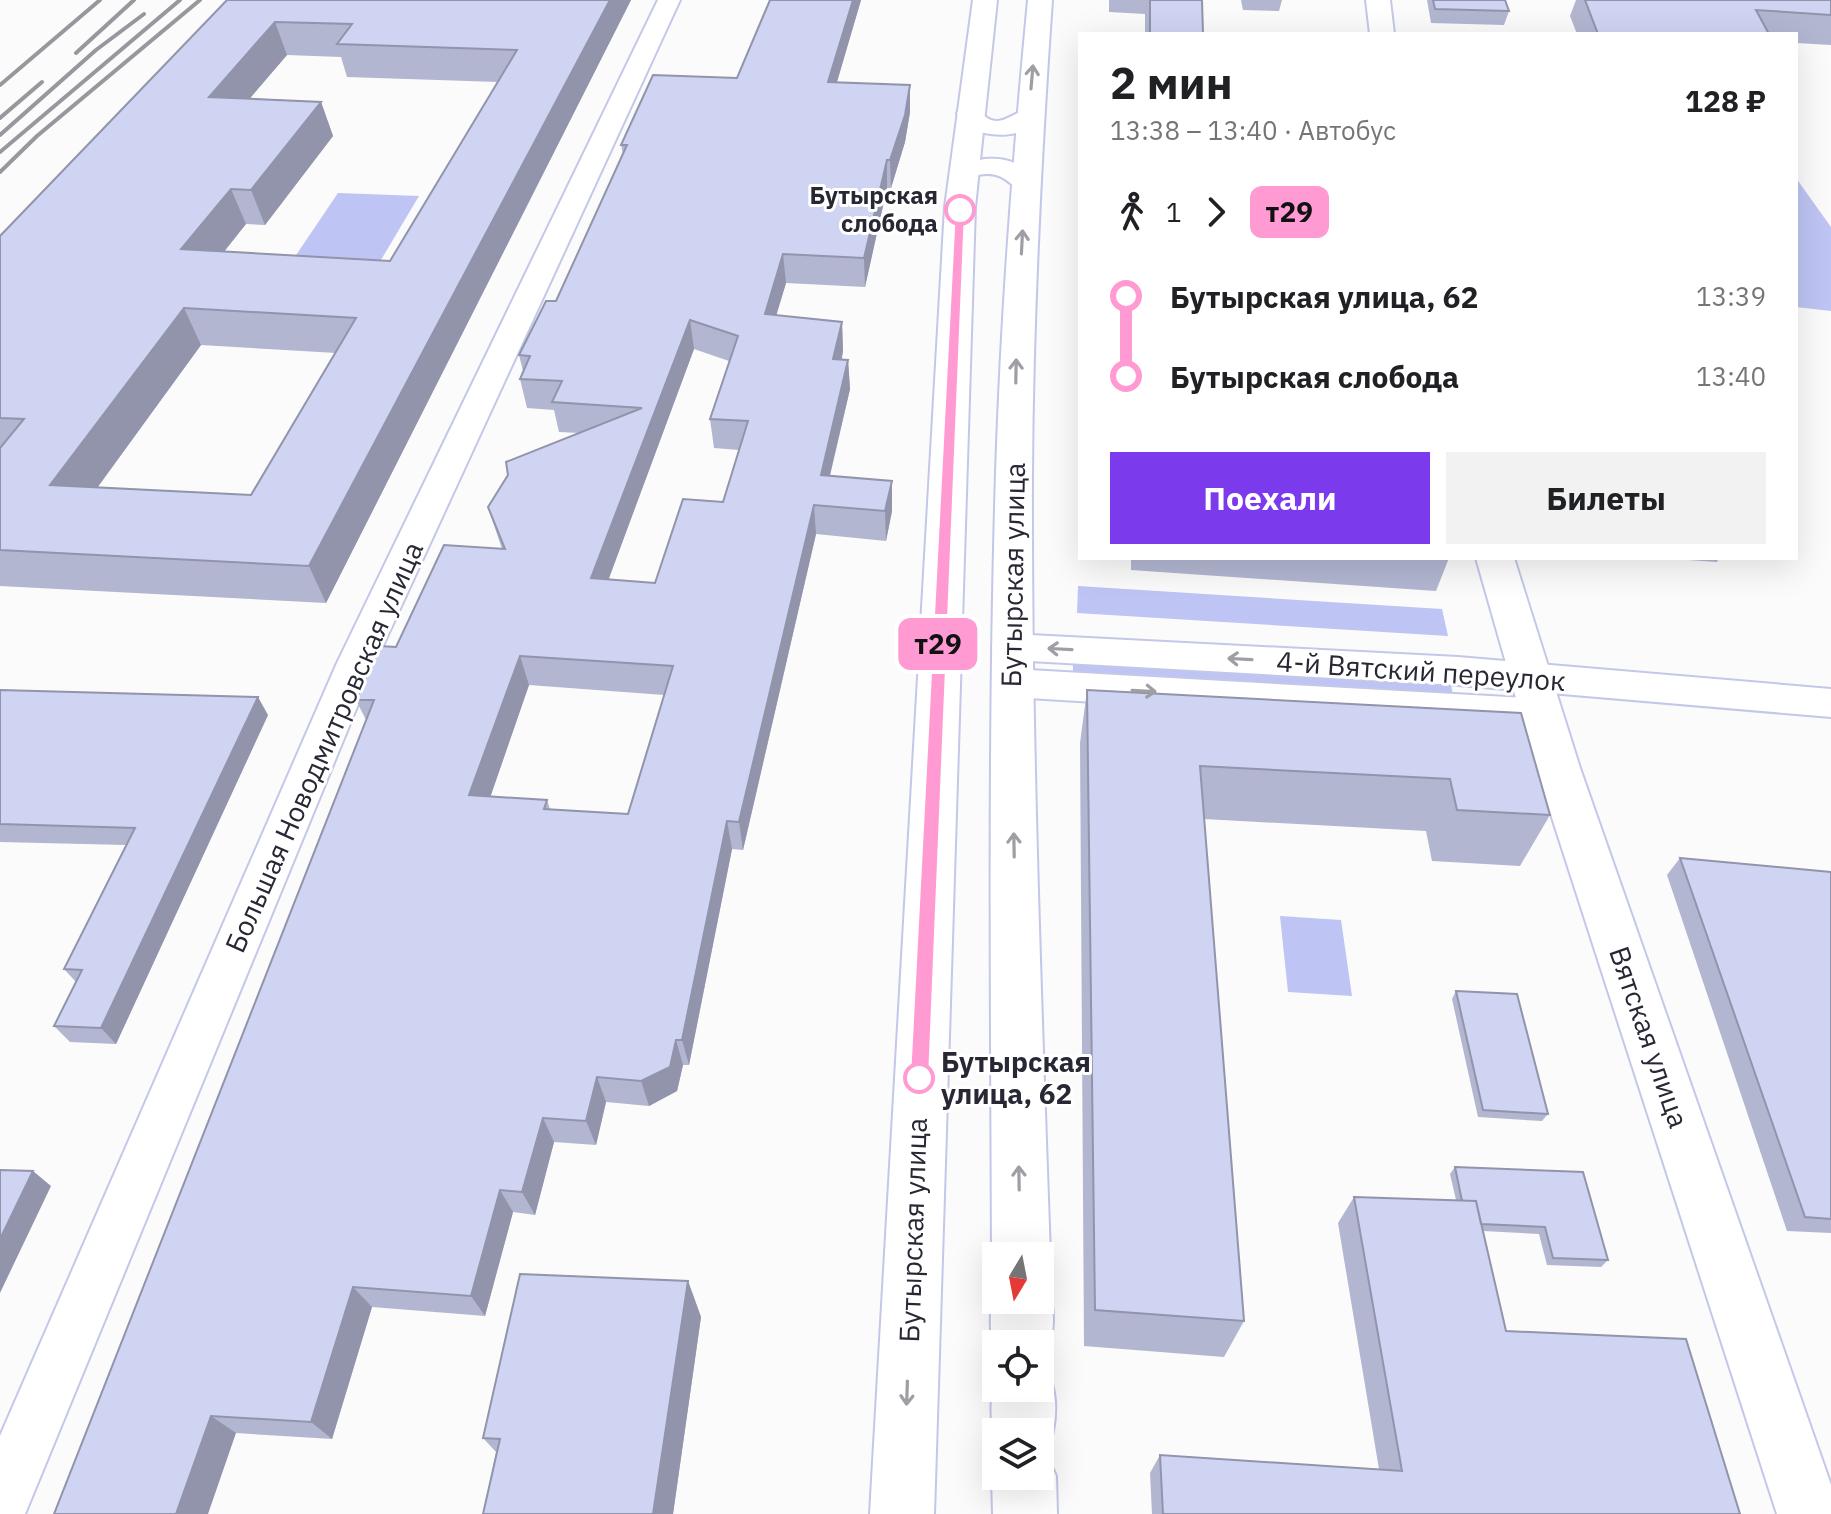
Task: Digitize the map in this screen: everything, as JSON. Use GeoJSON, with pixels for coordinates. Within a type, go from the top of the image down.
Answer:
{"type":"FeatureCollection","features":[{"type":"Feature","properties":{"kind":"main road","name":"Бутырская улица"},"geometry":{"type":"LineString","coordinates":[[902,1514],[942,559],[962,180],[985,0]]}},
{"type":"Feature","properties":{"kind":"main road","name":"Бутырская улица"},"geometry":{"type":"LineString","coordinates":[[1021,1242],[1011,665],[1018,301],[1024,183],[1040,0]]}},
{"type":"Feature","properties":{"kind":"main road"},"geometry":{"type":"LineString","coordinates":[[1378,0],[1382,32]]}},
{"type":"Feature","properties":{"kind":"main road","name":"Вятская улица"},"geometry":{"type":"LineString","coordinates":[[1496,560],[1536,696],[1809,1514]]}},
{"type":"Feature","properties":{"kind":"main road"},"geometry":{"type":"LineString","coordinates":[[1024,1490],[1025,1514]]}},
{"type":"Feature","properties":{"kind":"street","name":"Большая Новодмитровская улица"},"geometry":{"type":"LineString","coordinates":[[0,1504],[356,663],[669,0]]}},
{"type":"Feature","properties":{"kind":"street"},"geometry":{"type":"LineString","coordinates":[[969,113],[975,122],[1002,128],[1021,124],[1029,115]]}},
{"type":"Feature","properties":{"kind":"street"},"geometry":{"type":"LineString","coordinates":[[962,180],[969,170],[988,166],[1017,172],[1024,183]]}},
{"type":"Feature","properties":{"kind":"street","name":"4-й Вятский переулок"},"geometry":{"type":"LineString","coordinates":[[1011,665],[1536,696],[1831,703]]}},
{"type":"Feature","properties":{"kind":"shaded area"},"geometry":{"type":"Polygon","coordinates":[[[1798,181],[1831,227],[1831,311],[1798,307],[1798,181]]]}},
{"type":"Feature","properties":{"kind":"shaded area"},"geometry":{"type":"Polygon","coordinates":[[[338,193],[419,196],[375,270],[288,267],[338,193]]]}},
{"type":"Feature","properties":{"kind":"shaded area"},"geometry":{"type":"Polygon","coordinates":[[[1078,586],[1442,609],[1448,636],[1077,613],[1078,586]]]}},
{"type":"Feature","properties":{"kind":"shaded area"},"geometry":{"type":"Polygon","coordinates":[[[1073,657],[1449,677],[1455,703],[1073,683],[1073,657]]]}},
{"type":"Feature","properties":{"kind":"shaded area"},"geometry":{"type":"Polygon","coordinates":[[[1280,916],[1341,920],[1352,996],[1288,992],[1280,916]]]}},
{"type":"Feature","properties":{"kind":"building"},"geometry":{"type":"Polygon","coordinates":[[[227,0],[610,0],[309,566],[0,550],[0,448],[24,419],[0,418],[0,236],[227,0]],[[275,22],[209,97],[321,102],[251,190],[231,189],[181,249],[390,261],[517,50],[337,44],[352,24],[275,22]],[[184,308],[50,485],[251,495],[356,318],[184,308]]]}},
{"type":"Feature","properties":{"kind":"building"},"geometry":{"type":"Polygon","coordinates":[[[770,0],[853,0],[828,82],[910,85],[905,115],[890,160],[887,160],[864,258],[783,254],[765,314],[842,322],[833,359],[848,360],[821,475],[892,481],[885,511],[814,505],[739,822],[727,821],[682,1040],[676,1040],[670,1067],[641,1081],[597,1077],[586,1121],[543,1118],[522,1192],[500,1190],[471,1296],[353,1287],[311,1422],[211,1416],[176,1514],[54,1514],[374,700],[356,700],[379,646],[396,647],[444,545],[505,549],[488,507],[508,475],[506,462],[642,408],[552,402],[562,381],[520,379],[530,356],[519,355],[546,301],[556,301],[627,145],[621,145],[653,75],[737,78],[770,0]],[[690,320],[591,578],[655,583],[683,499],[723,502],[748,421],[710,419],[738,336],[690,320]],[[520,656],[469,795],[547,800],[544,809],[628,814],[673,666],[520,656]]]}},
{"type":"Feature","properties":{"kind":"building"},"geometry":{"type":"Polygon","coordinates":[[[1150,0],[1202,0],[1203,32],[1150,32],[1150,0]]]}},
{"type":"Feature","properties":{"kind":"building"},"geometry":{"type":"Polygon","coordinates":[[[1433,0],[1505,0],[1509,11],[1435,9],[1433,0]]]}},
{"type":"Feature","properties":{"kind":"building"},"geometry":{"type":"Polygon","coordinates":[[[1585,0],[1831,0],[1831,15],[1756,10],[1768,32],[1597,32],[1585,0]]]}},
{"type":"Feature","properties":{"kind":"building"},"geometry":{"type":"Polygon","coordinates":[[[0,690],[258,697],[101,1028],[54,1026],[82,970],[64,969],[135,828],[0,824],[0,690]]]}},
{"type":"Feature","properties":{"kind":"building"},"geometry":{"type":"Polygon","coordinates":[[[1087,690],[1521,713],[1550,815],[1457,810],[1450,779],[1200,766],[1244,1321],[1095,1310],[1087,690]]]}},
{"type":"Feature","properties":{"kind":"building"},"geometry":{"type":"Polygon","coordinates":[[[1680,858],[1831,872],[1831,1219],[1805,1217],[1680,858]]]}},
{"type":"Feature","properties":{"kind":"building"},"geometry":{"type":"Polygon","coordinates":[[[1456,991],[1517,994],[1548,1114],[1483,1110],[1456,991]]]}},
{"type":"Feature","properties":{"kind":"building"},"geometry":{"type":"Polygon","coordinates":[[[1455,1167],[1583,1172],[1608,1260],[1553,1258],[1545,1227],[1481,1224],[1476,1201],[1462,1201],[1455,1167]]]}},
{"type":"Feature","properties":{"kind":"building"},"geometry":{"type":"Polygon","coordinates":[[[0,1170],[33,1171],[0,1239],[0,1170]]]}},
{"type":"Feature","properties":{"kind":"building"},"geometry":{"type":"Polygon","coordinates":[[[1354,1197],[1476,1201],[1506,1331],[1686,1339],[1740,1514],[1163,1514],[1160,1455],[1402,1471],[1354,1197]]]}},
{"type":"Feature","properties":{"kind":"building"},"geometry":{"type":"Polygon","coordinates":[[[520,1274],[688,1281],[653,1514],[483,1514],[500,1439],[483,1438],[520,1274]]]}},
{"type":"Feature","properties":{"kind":"railway"},"geometry":{"type":"LineString","coordinates":[[0,85],[100,0]]}},
{"type":"Feature","properties":{"kind":"railway"},"geometry":{"type":"LineString","coordinates":[[76,53],[134,0]]}},
{"type":"Feature","properties":{"kind":"railway"},"geometry":{"type":"LineString","coordinates":[[0,152],[180,0]]}},
{"type":"Feature","properties":{"kind":"railway"},"geometry":{"type":"LineString","coordinates":[[0,172],[37,136],[200,0]]}},
{"type":"Feature","properties":{"kind":"railway"},"geometry":{"type":"LineString","coordinates":[[0,135],[96,50],[144,14]]}},
{"type":"Feature","properties":{"kind":"railway"},"geometry":{"type":"LineString","coordinates":[[0,118],[42,82]]}},
{"type":"Feature","properties":{"kind":"bus line","name":"т29"},"geometry":{"type":"LineString","coordinates":[[919,1078],[960,210]]}},
{"type":"Feature","properties":{"kind":"place","name":"Бутырская слобода"},"geometry":{"type":"Point","coordinates":[960,210]}},
{"type":"Feature","properties":{"kind":"place","name":"Бутырская улица, 62"},"geometry":{"type":"Point","coordinates":[919,1078]}}]}
